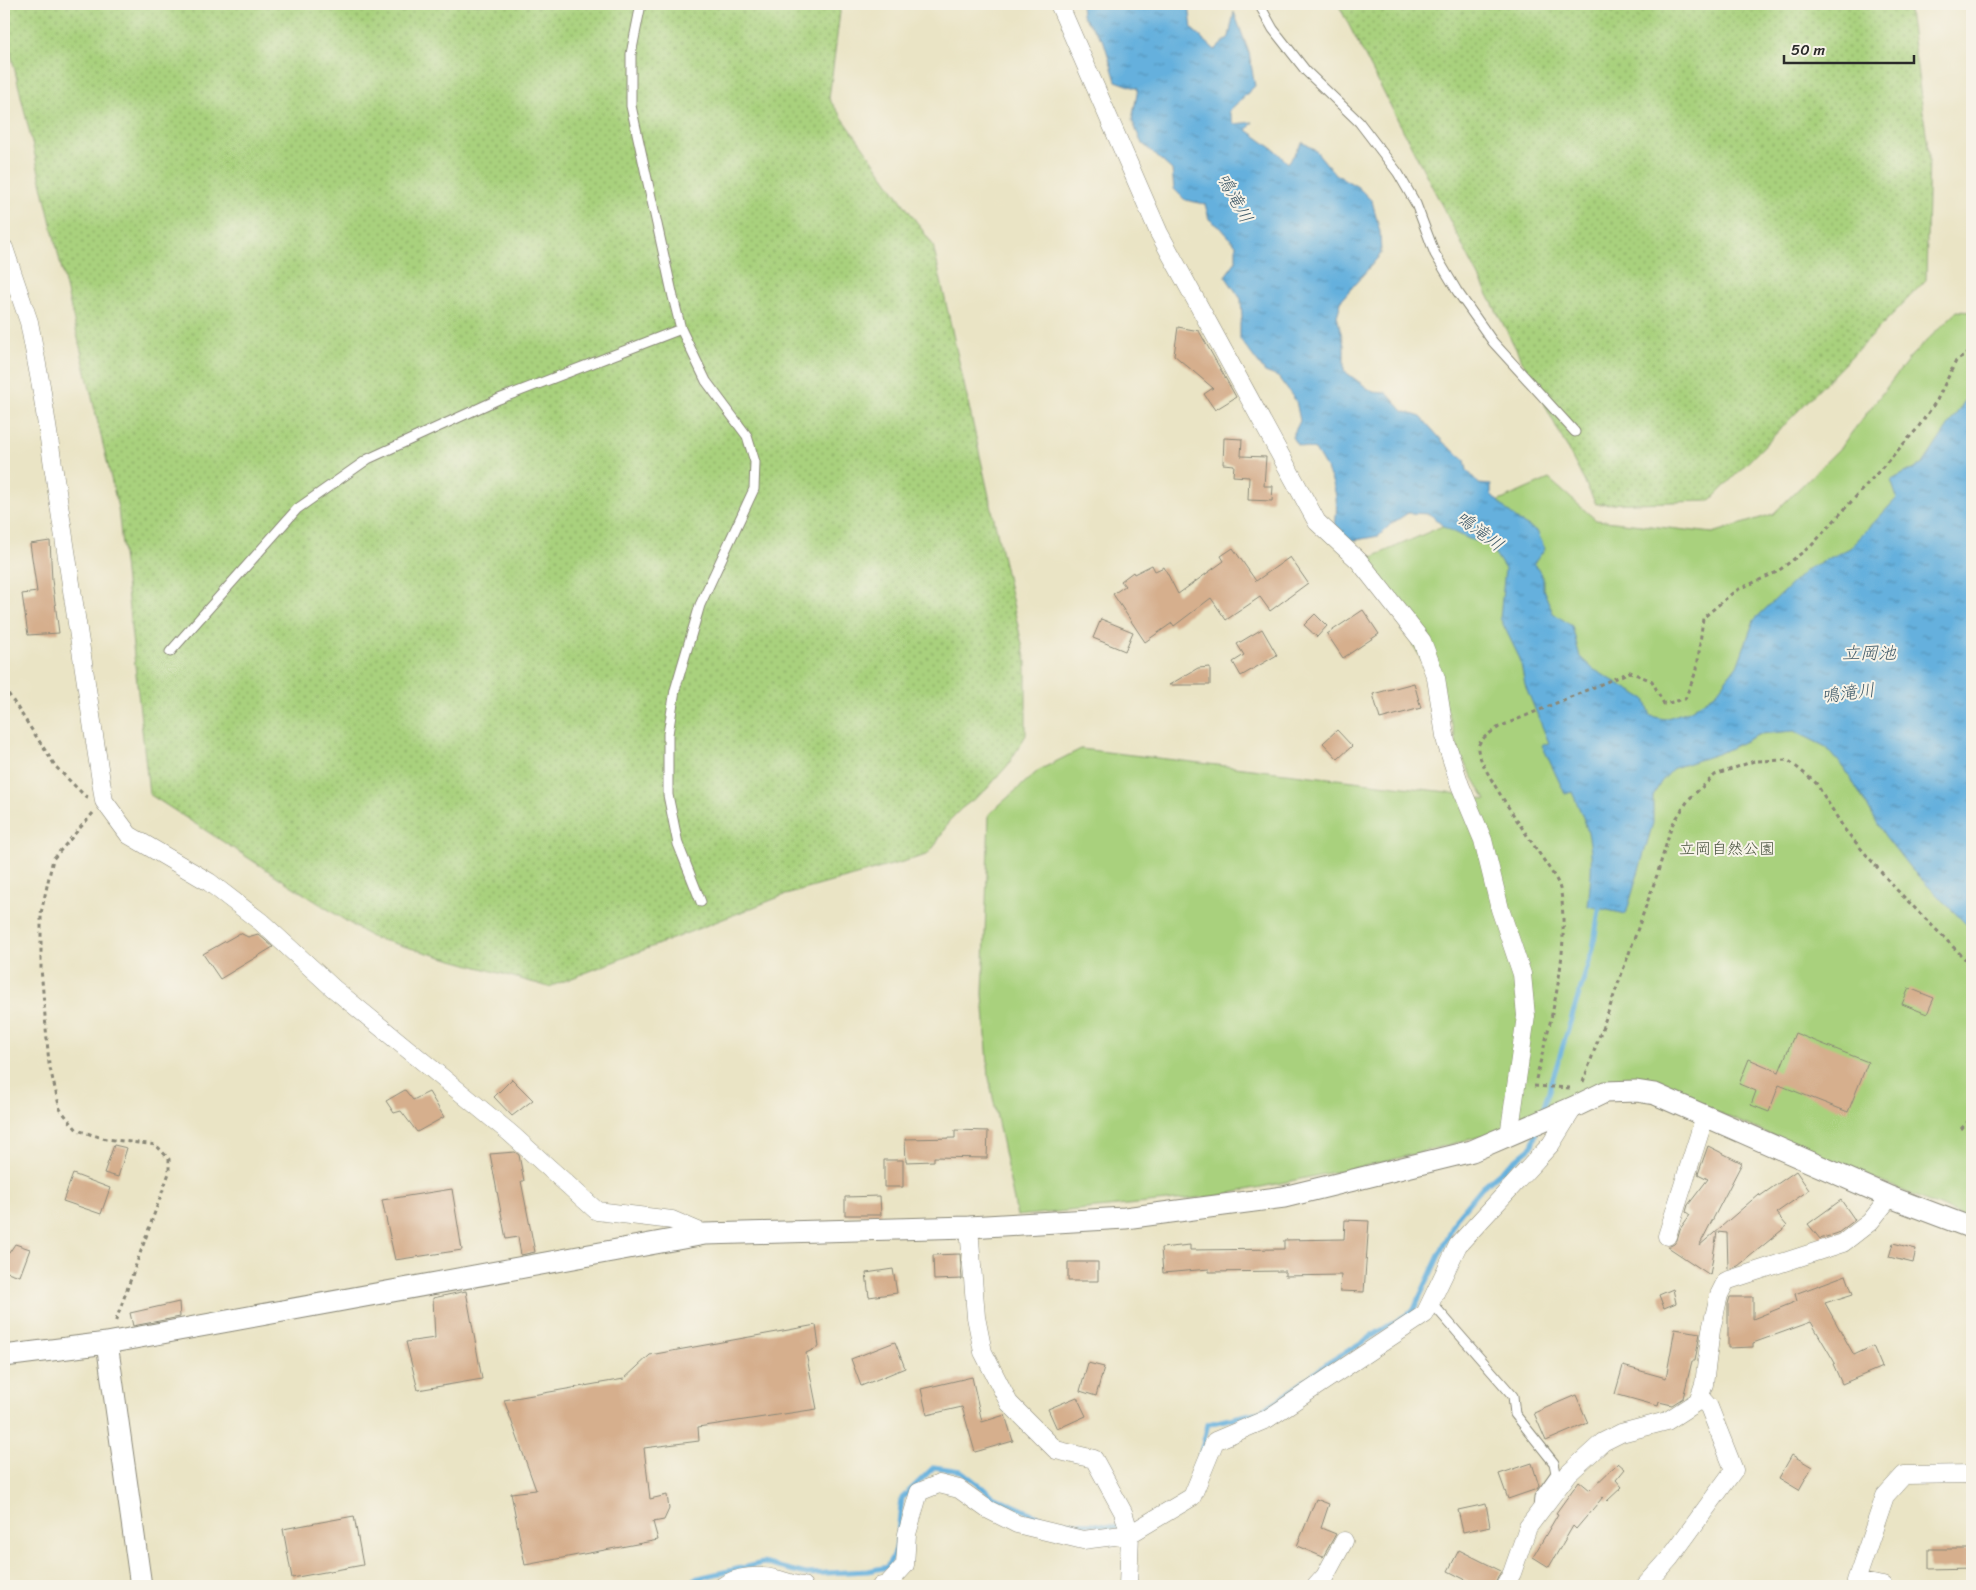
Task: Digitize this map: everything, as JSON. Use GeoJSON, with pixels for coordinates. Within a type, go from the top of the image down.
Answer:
{"type":"FeatureCollection","features":[{"type":"Feature","properties":{"kind":"street"},"geometry":{"type":"LineString","coordinates":[[1059,4],[1159,233],[1318,522],[1359,561],[1422,641],[1436,678],[1446,742],[1460,785],[1483,840],[1500,909],[1522,974],[1526,1016],[1517,1132]]}},
{"type":"Feature","properties":{"kind":"street"},"geometry":{"type":"LineString","coordinates":[[4,248],[29,322],[41,386],[104,801],[129,836],[209,882],[261,922],[333,988],[510,1133],[597,1211],[672,1220],[704,1234]]}},
{"type":"Feature","properties":{"kind":"street"},"geometry":{"type":"LineString","coordinates":[[4,1356],[107,1343],[704,1234],[969,1227],[1124,1218],[1284,1197],[1472,1151],[1517,1132],[1573,1097],[1605,1092],[1636,1091],[1655,1094],[1890,1197],[1972,1228]]}},
{"type":"Feature","properties":{"kind":"street"},"geometry":{"type":"LineString","coordinates":[[881,1586],[886,1586],[905,1565],[907,1534],[919,1492],[939,1484],[959,1488],[987,1509],[1017,1524],[1083,1540],[1130,1534],[1192,1497],[1215,1441],[1267,1419],[1425,1314],[1458,1244],[1551,1144],[1573,1097]]}},
{"type":"Feature","properties":{"kind":"street"},"geometry":{"type":"LineString","coordinates":[[1667,1236],[1705,1116]]}},
{"type":"Feature","properties":{"kind":"street"},"geometry":{"type":"LineString","coordinates":[[1505,1586],[1512,1574],[1528,1527],[1569,1473],[1603,1442],[1621,1433],[1667,1420],[1698,1401],[1704,1384],[1711,1330],[1719,1295],[1726,1281],[1844,1243],[1870,1222],[1890,1197]]}},
{"type":"Feature","properties":{"kind":"street"},"geometry":{"type":"LineString","coordinates":[[969,1227],[976,1316],[983,1352],[1009,1403],[1056,1450],[1094,1459],[1123,1512],[1130,1534],[1128,1586]]}},
{"type":"Feature","properties":{"kind":"street"},"geometry":{"type":"LineString","coordinates":[[107,1343],[141,1586]]}},
{"type":"Feature","properties":{"kind":"street"},"geometry":{"type":"LineString","coordinates":[[1645,1586],[1670,1558],[1734,1470],[1709,1407],[1700,1397]]}},
{"type":"Feature","properties":{"kind":"street"},"geometry":{"type":"LineString","coordinates":[[1883,1586],[1856,1581],[1885,1496],[1904,1475],[1972,1474]]}},
{"type":"Feature","properties":{"kind":"street"},"geometry":{"type":"LineString","coordinates":[[1316,1586],[1325,1576],[1344,1541]]}},
{"type":"Feature","properties":{"kind":"street"},"geometry":{"type":"LineString","coordinates":[[723,1586],[729,1582],[755,1577],[775,1578],[803,1586]]}},
{"type":"Feature","properties":{"kind":"lane"},"geometry":{"type":"LineString","coordinates":[[640,4],[631,54],[631,106],[642,162],[681,329],[706,381],[747,436],[755,462],[754,489],[700,605],[675,690],[668,734],[668,795],[678,844],[701,902]]}},
{"type":"Feature","properties":{"kind":"lane"},"geometry":{"type":"LineString","coordinates":[[1259,4],[1273,29],[1306,71],[1359,122],[1398,173],[1416,204],[1435,254],[1457,291],[1493,342],[1575,432]]}},
{"type":"Feature","properties":{"kind":"lane"},"geometry":{"type":"LineString","coordinates":[[170,652],[297,508],[368,459],[499,399],[681,329]]}},
{"type":"Feature","properties":{"kind":"lane"},"geometry":{"type":"LineString","coordinates":[[1431,1302],[1513,1396],[1515,1414],[1554,1463],[1556,1473],[1539,1497],[1537,1515]]}},
{"type":"Feature","properties":{"kind":"path"},"geometry":{"type":"LineString","coordinates":[[1533,1094],[1559,981],[1564,939],[1562,895],[1556,881],[1488,772],[1479,756],[1478,747],[1484,737],[1499,727],[1630,672],[1652,681],[1664,704],[1685,699],[1697,669],[1703,618],[1735,591],[1777,572],[1812,545],[1917,429],[1937,400],[1956,361],[1972,351]]}},
{"type":"Feature","properties":{"kind":"path"},"geometry":{"type":"LineString","coordinates":[[4,687],[56,767],[84,796],[104,801],[53,858],[41,913],[41,968],[49,1064],[60,1109],[77,1130],[106,1138],[156,1145],[169,1159],[169,1173],[107,1343]]}},
{"type":"Feature","properties":{"kind":"path"},"geometry":{"type":"LineString","coordinates":[[1534,1086],[1573,1097],[1657,875],[1672,825],[1689,799],[1715,775],[1754,761],[1788,760],[1816,783],[1845,830],[1895,888],[1972,966]]}},
{"type":"Feature","properties":{"kind":"path"},"geometry":{"type":"LineString","coordinates":[[1961,1129],[1972,1117]]}},
{"type":"Feature","properties":{"kind":"green space"},"geometry":{"type":"Polygon","coordinates":[[[4,4],[841,4],[829,99],[933,245],[1026,662],[1026,735],[1008,765],[986,790],[962,808],[949,821],[936,844],[927,855],[782,896],[549,987],[371,937],[149,794],[118,508],[4,24],[4,4]]]}},
{"type":"Feature","properties":{"kind":"green space"},"geometry":{"type":"Polygon","coordinates":[[[1338,4],[1908,4],[1929,154],[1926,280],[1710,501],[1596,504],[1338,4]]]}},
{"type":"Feature","properties":{"kind":"green space","name":"立岡自然公園"},"geometry":{"type":"Polygon","coordinates":[[[1957,311],[1972,312],[1972,1220],[1650,1084],[1494,1133],[1384,1162],[1217,1196],[1017,1216],[989,1078],[983,994],[989,814],[1039,770],[1081,749],[1447,792],[1486,800],[1459,753],[1449,714],[1370,558],[1549,479],[1596,520],[1713,533],[1773,514],[1839,449],[1911,356],[1957,311]]]}},
{"type":"Feature","properties":{"kind":"water"},"geometry":{"type":"Polygon","coordinates":[[[1081,4],[1189,4],[1192,29],[1215,50],[1229,37],[1234,12],[1249,53],[1255,86],[1229,111],[1234,124],[1253,122],[1247,130],[1276,151],[1288,163],[1303,142],[1316,151],[1335,174],[1358,187],[1372,201],[1380,232],[1381,254],[1342,299],[1337,316],[1344,345],[1344,371],[1373,392],[1387,393],[1403,411],[1421,417],[1445,444],[1465,460],[1467,470],[1479,484],[1491,485],[1491,494],[1501,505],[1518,520],[1537,531],[1545,549],[1534,563],[1543,578],[1543,589],[1553,613],[1572,626],[1580,657],[1593,669],[1645,699],[1651,716],[1664,719],[1689,711],[1715,694],[1738,664],[1754,620],[1807,569],[1850,548],[1897,498],[1891,480],[1923,464],[1972,390],[1972,930],[1911,869],[1885,836],[1845,769],[1826,747],[1794,731],[1760,734],[1720,753],[1674,768],[1661,782],[1653,796],[1653,823],[1626,914],[1588,906],[1591,859],[1587,831],[1572,792],[1565,794],[1542,745],[1549,743],[1525,685],[1520,659],[1500,618],[1505,569],[1490,546],[1469,539],[1444,527],[1430,514],[1408,513],[1391,524],[1379,536],[1350,541],[1335,525],[1335,493],[1326,468],[1315,450],[1297,445],[1292,437],[1300,421],[1296,401],[1278,377],[1265,372],[1240,339],[1241,299],[1225,276],[1236,261],[1236,245],[1221,228],[1209,219],[1205,204],[1185,200],[1174,189],[1172,170],[1141,142],[1132,120],[1138,89],[1116,81],[1104,42],[1082,15],[1081,4]]]}},
{"type":"Feature","properties":{"kind":"building"},"geometry":{"type":"Polygon","coordinates":[[[1178,327],[1199,331],[1236,397],[1215,410],[1204,394],[1213,388],[1174,355],[1178,327]]]}},
{"type":"Feature","properties":{"kind":"building"},"geometry":{"type":"Polygon","coordinates":[[[1224,438],[1242,439],[1241,456],[1266,457],[1264,486],[1273,486],[1272,501],[1248,500],[1249,477],[1233,476],[1234,465],[1223,464],[1224,438]]]}},
{"type":"Feature","properties":{"kind":"building"},"geometry":{"type":"Polygon","coordinates":[[[50,541],[52,580],[59,633],[28,635],[22,594],[37,592],[30,544],[50,541]]]}},
{"type":"Feature","properties":{"kind":"building"},"geometry":{"type":"Polygon","coordinates":[[[1233,548],[1256,581],[1290,557],[1308,583],[1270,611],[1260,597],[1226,620],[1211,598],[1174,626],[1172,623],[1145,642],[1113,594],[1125,586],[1121,581],[1133,572],[1134,574],[1152,565],[1155,571],[1164,567],[1178,594],[1224,561],[1221,556],[1233,548]]]}},
{"type":"Feature","properties":{"kind":"building"},"geometry":{"type":"Polygon","coordinates":[[[1363,610],[1379,634],[1343,658],[1327,634],[1363,610]]]}},
{"type":"Feature","properties":{"kind":"building"},"geometry":{"type":"Polygon","coordinates":[[[1315,614],[1327,626],[1317,637],[1304,625],[1315,614]]]}},
{"type":"Feature","properties":{"kind":"building"},"geometry":{"type":"Polygon","coordinates":[[[1101,619],[1133,632],[1125,651],[1093,638],[1101,619]]]}},
{"type":"Feature","properties":{"kind":"building"},"geometry":{"type":"Polygon","coordinates":[[[1262,629],[1277,655],[1241,676],[1233,662],[1244,655],[1237,644],[1262,629]]]}},
{"type":"Feature","properties":{"kind":"building"},"geometry":{"type":"Polygon","coordinates":[[[1210,667],[1210,685],[1169,685],[1198,668],[1210,667]]]}},
{"type":"Feature","properties":{"kind":"building"},"geometry":{"type":"Polygon","coordinates":[[[1414,683],[1421,708],[1380,719],[1373,694],[1414,683]]]}},
{"type":"Feature","properties":{"kind":"building"},"geometry":{"type":"Polygon","coordinates":[[[1337,730],[1352,746],[1338,759],[1323,743],[1337,730]]]}},
{"type":"Feature","properties":{"kind":"building"},"geometry":{"type":"Polygon","coordinates":[[[240,933],[248,937],[258,934],[273,947],[220,979],[203,954],[240,933]]]}},
{"type":"Feature","properties":{"kind":"building"},"geometry":{"type":"Polygon","coordinates":[[[1909,988],[1934,998],[1927,1014],[1902,1004],[1909,988]]]}},
{"type":"Feature","properties":{"kind":"building"},"geometry":{"type":"Polygon","coordinates":[[[1795,1033],[1868,1062],[1848,1112],[1779,1085],[1769,1112],[1751,1105],[1756,1091],[1739,1084],[1749,1059],[1779,1072],[1795,1033]]]}},
{"type":"Feature","properties":{"kind":"building"},"geometry":{"type":"Polygon","coordinates":[[[512,1079],[533,1100],[512,1116],[494,1097],[512,1079]]]}},
{"type":"Feature","properties":{"kind":"building"},"geometry":{"type":"Polygon","coordinates":[[[405,1090],[413,1100],[429,1092],[444,1117],[417,1132],[401,1111],[394,1113],[386,1101],[405,1090]]]}},
{"type":"Feature","properties":{"kind":"building"},"geometry":{"type":"Polygon","coordinates":[[[955,1130],[988,1131],[987,1158],[934,1157],[934,1161],[906,1162],[905,1139],[955,1138],[955,1130]]]}},
{"type":"Feature","properties":{"kind":"building"},"geometry":{"type":"Polygon","coordinates":[[[114,1145],[127,1148],[118,1177],[104,1173],[114,1145]]]}},
{"type":"Feature","properties":{"kind":"building"},"geometry":{"type":"Polygon","coordinates":[[[1708,1146],[1742,1163],[1699,1246],[1759,1194],[1760,1196],[1796,1171],[1809,1190],[1776,1213],[1787,1226],[1738,1266],[1728,1269],[1727,1233],[1717,1232],[1710,1275],[1668,1247],[1677,1240],[1680,1229],[1690,1215],[1686,1212],[1688,1205],[1708,1179],[1698,1174],[1708,1146]]]}},
{"type":"Feature","properties":{"kind":"building"},"geometry":{"type":"Polygon","coordinates":[[[515,1152],[519,1155],[524,1181],[521,1181],[535,1252],[521,1255],[518,1237],[506,1239],[490,1154],[515,1152]]]}},
{"type":"Feature","properties":{"kind":"building"},"geometry":{"type":"Polygon","coordinates":[[[884,1160],[903,1160],[903,1187],[884,1187],[884,1160]]]}},
{"type":"Feature","properties":{"kind":"building"},"geometry":{"type":"Polygon","coordinates":[[[73,1174],[110,1188],[101,1214],[63,1201],[73,1174]]]}},
{"type":"Feature","properties":{"kind":"building"},"geometry":{"type":"Polygon","coordinates":[[[452,1189],[462,1250],[395,1260],[382,1200],[452,1189]]]}},
{"type":"Feature","properties":{"kind":"building"},"geometry":{"type":"Polygon","coordinates":[[[880,1196],[881,1215],[845,1215],[845,1197],[880,1196]]]}},
{"type":"Feature","properties":{"kind":"building"},"geometry":{"type":"Polygon","coordinates":[[[1841,1200],[1855,1220],[1838,1233],[1820,1239],[1808,1224],[1841,1200]]]}},
{"type":"Feature","properties":{"kind":"building"},"geometry":{"type":"Polygon","coordinates":[[[1345,1220],[1369,1221],[1364,1292],[1340,1291],[1341,1275],[1285,1276],[1285,1271],[1209,1272],[1209,1269],[1163,1273],[1161,1248],[1190,1245],[1190,1250],[1284,1249],[1284,1240],[1344,1239],[1345,1220]]]}},
{"type":"Feature","properties":{"kind":"building"},"geometry":{"type":"Polygon","coordinates":[[[1893,1243],[1916,1249],[1913,1263],[1889,1257],[1893,1243]]]}},
{"type":"Feature","properties":{"kind":"building"},"geometry":{"type":"Polygon","coordinates":[[[15,1244],[30,1249],[20,1276],[4,1271],[4,1252],[9,1253],[15,1244]]]}},
{"type":"Feature","properties":{"kind":"building"},"geometry":{"type":"Polygon","coordinates":[[[960,1254],[962,1279],[934,1280],[933,1255],[960,1254]]]}},
{"type":"Feature","properties":{"kind":"building"},"geometry":{"type":"Polygon","coordinates":[[[1068,1262],[1098,1262],[1098,1281],[1068,1281],[1068,1262]]]}},
{"type":"Feature","properties":{"kind":"building"},"geometry":{"type":"Polygon","coordinates":[[[893,1269],[897,1293],[869,1297],[866,1273],[893,1269]]]}},
{"type":"Feature","properties":{"kind":"building"},"geometry":{"type":"Polygon","coordinates":[[[1846,1275],[1853,1294],[1825,1303],[1854,1355],[1873,1346],[1882,1367],[1842,1384],[1833,1364],[1835,1363],[1811,1322],[1753,1343],[1753,1347],[1728,1348],[1728,1304],[1730,1297],[1753,1297],[1753,1319],[1797,1301],[1795,1294],[1846,1275]]]}},
{"type":"Feature","properties":{"kind":"building"},"geometry":{"type":"Polygon","coordinates":[[[1673,1289],[1676,1303],[1664,1308],[1659,1295],[1673,1289]]]}},
{"type":"Feature","properties":{"kind":"building"},"geometry":{"type":"Polygon","coordinates":[[[466,1291],[482,1379],[418,1390],[406,1342],[435,1338],[433,1298],[466,1291]]]}},
{"type":"Feature","properties":{"kind":"building"},"geometry":{"type":"Polygon","coordinates":[[[179,1302],[180,1317],[133,1326],[130,1313],[179,1302]]]}},
{"type":"Feature","properties":{"kind":"building"},"geometry":{"type":"Polygon","coordinates":[[[816,1325],[819,1347],[806,1353],[817,1409],[698,1427],[699,1441],[644,1448],[650,1499],[667,1495],[669,1509],[664,1520],[653,1522],[658,1540],[525,1565],[511,1493],[536,1490],[504,1400],[624,1379],[650,1355],[816,1325]]]}},
{"type":"Feature","properties":{"kind":"building"},"geometry":{"type":"Polygon","coordinates":[[[1675,1329],[1700,1333],[1695,1361],[1692,1361],[1683,1398],[1672,1405],[1659,1402],[1658,1406],[1615,1394],[1623,1366],[1666,1378],[1675,1329]]]}},
{"type":"Feature","properties":{"kind":"building"},"geometry":{"type":"Polygon","coordinates":[[[895,1342],[905,1368],[861,1386],[851,1359],[895,1342]]]}},
{"type":"Feature","properties":{"kind":"building"},"geometry":{"type":"Polygon","coordinates":[[[1088,1363],[1104,1367],[1096,1396],[1080,1391],[1088,1363]]]}},
{"type":"Feature","properties":{"kind":"building"},"geometry":{"type":"Polygon","coordinates":[[[972,1377],[982,1422],[1005,1415],[1013,1441],[975,1452],[962,1407],[927,1415],[921,1389],[972,1377]]]}},
{"type":"Feature","properties":{"kind":"building"},"geometry":{"type":"Polygon","coordinates":[[[1576,1395],[1588,1423],[1546,1441],[1534,1413],[1576,1395]]]}},
{"type":"Feature","properties":{"kind":"building"},"geometry":{"type":"Polygon","coordinates":[[[1077,1397],[1086,1416],[1057,1429],[1048,1409],[1077,1397]]]}},
{"type":"Feature","properties":{"kind":"building"},"geometry":{"type":"Polygon","coordinates":[[[1792,1455],[1812,1467],[1799,1490],[1779,1478],[1792,1455]]]}},
{"type":"Feature","properties":{"kind":"building"},"geometry":{"type":"Polygon","coordinates":[[[1532,1463],[1539,1486],[1537,1489],[1508,1499],[1499,1474],[1532,1463]]]}},
{"type":"Feature","properties":{"kind":"building"},"geometry":{"type":"Polygon","coordinates":[[[1618,1463],[1625,1469],[1616,1480],[1622,1487],[1607,1501],[1603,1497],[1576,1529],[1573,1526],[1549,1567],[1533,1557],[1558,1514],[1556,1513],[1579,1481],[1590,1490],[1618,1463]]]}},
{"type":"Feature","properties":{"kind":"building"},"geometry":{"type":"Polygon","coordinates":[[[1316,1499],[1329,1504],[1321,1528],[1336,1534],[1323,1557],[1297,1546],[1316,1499]]]}},
{"type":"Feature","properties":{"kind":"building"},"geometry":{"type":"Polygon","coordinates":[[[1486,1504],[1490,1526],[1463,1532],[1458,1510],[1486,1504]]]}},
{"type":"Feature","properties":{"kind":"building"},"geometry":{"type":"Polygon","coordinates":[[[354,1516],[363,1565],[292,1578],[283,1529],[354,1516]]]}},
{"type":"Feature","properties":{"kind":"building"},"geometry":{"type":"Polygon","coordinates":[[[1929,1549],[1972,1549],[1972,1568],[1929,1569],[1929,1549]]]}},
{"type":"Feature","properties":{"kind":"building"},"geometry":{"type":"Polygon","coordinates":[[[1459,1550],[1501,1571],[1494,1586],[1478,1586],[1448,1571],[1459,1550]]]}},
{"type":"Feature","properties":{"kind":"waterway"},"geometry":{"type":"LineString","coordinates":[[1542,1113],[1593,949],[1600,903]]}},
{"type":"Feature","properties":{"kind":"waterway"},"geometry":{"type":"LineString","coordinates":[[1200,1457],[1208,1424],[1259,1412],[1282,1398],[1328,1363],[1413,1311],[1457,1217],[1482,1187],[1532,1146],[1537,1129]]}},
{"type":"Feature","properties":{"kind":"waterway"},"geometry":{"type":"LineString","coordinates":[[690,1586],[694,1579],[763,1563],[806,1574],[868,1571],[887,1567],[896,1550],[902,1498],[934,1467],[961,1471],[993,1496],[1050,1522],[1093,1524],[1119,1528]]}},
{"type":"Feature","properties":{"kind":"water label","name":"鳴滝川"},"geometry":{"type":"Point","coordinates":[1235,198]}},
{"type":"Feature","properties":{"kind":"water label","name":"鳴滝川"},"geometry":{"type":"Point","coordinates":[1480,531]}},
{"type":"Feature","properties":{"kind":"water label","name":"立岡池"},"geometry":{"type":"Point","coordinates":[1869,653]}},
{"type":"Feature","properties":{"kind":"water label","name":"鳴滝川"},"geometry":{"type":"Point","coordinates":[1848,693]}}]}
